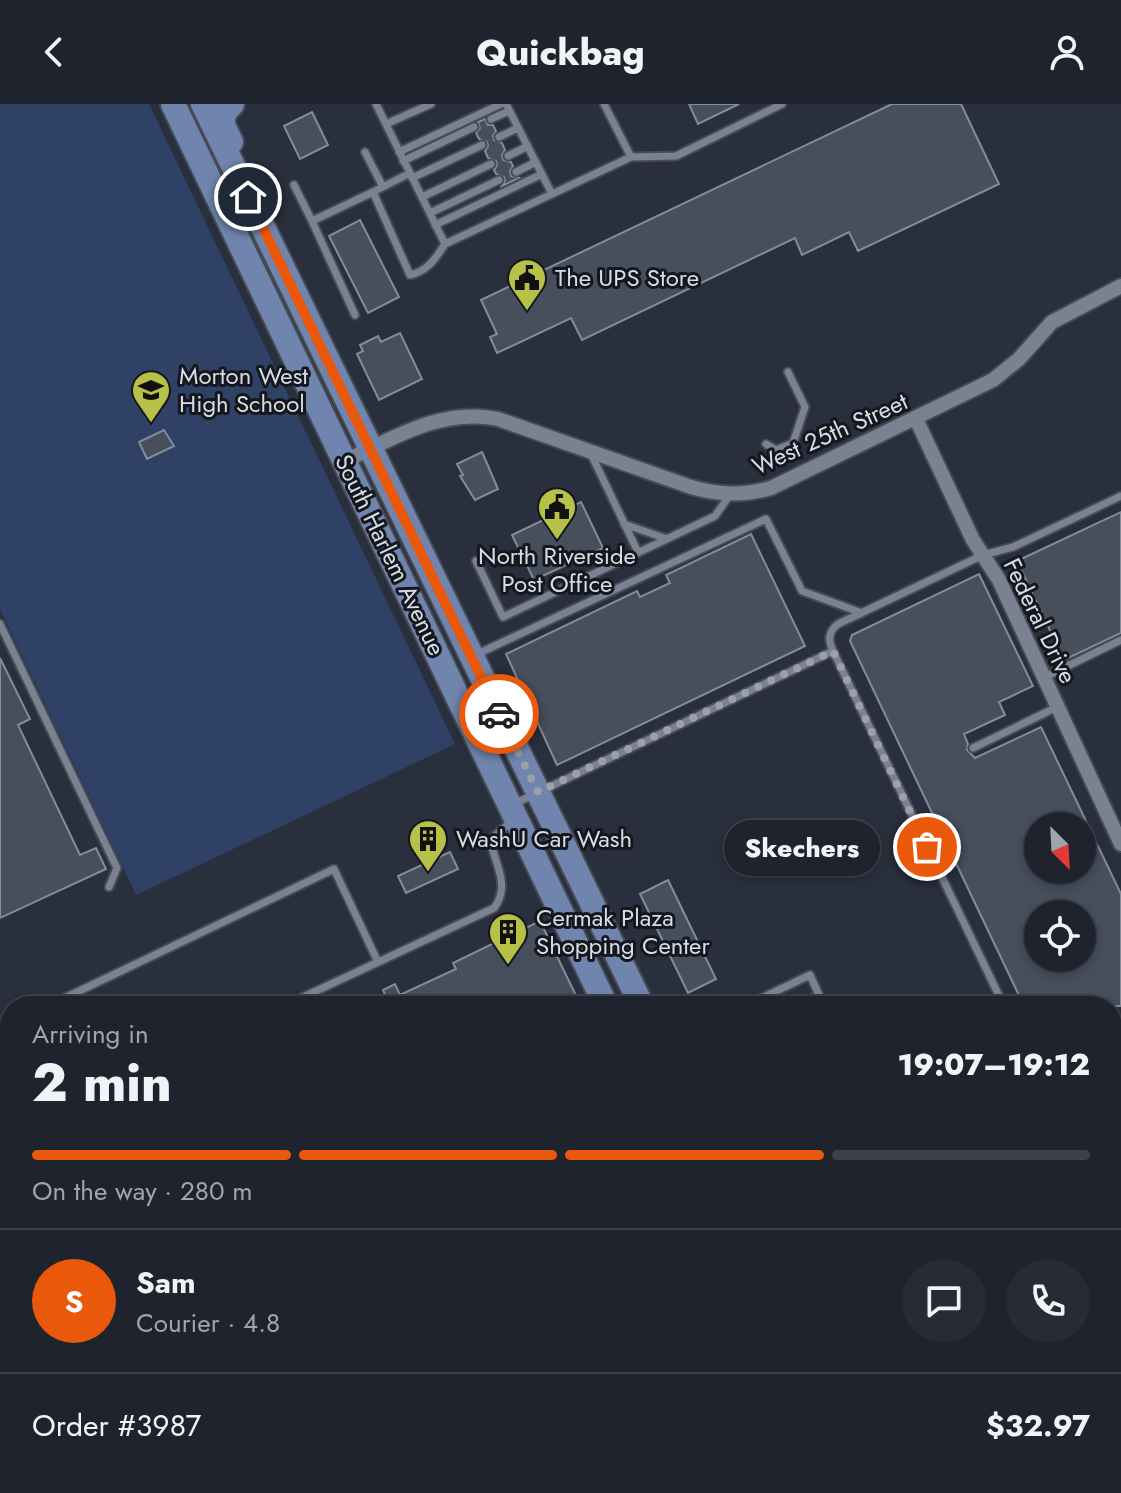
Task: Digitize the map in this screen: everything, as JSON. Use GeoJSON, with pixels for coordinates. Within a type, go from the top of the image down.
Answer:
{"type":"FeatureCollection","features":[{"type":"Feature","properties":{"kind":"main road","name":"South Harlem Avenue"},"geometry":{"type":"LineString","coordinates":[[173,104],[601,996]]}},
{"type":"Feature","properties":{"kind":"main road","name":"South Harlem Avenue"},"geometry":{"type":"LineString","coordinates":[[203,104],[637,996]]}},
{"type":"Feature","properties":{"kind":"main road"},"geometry":{"type":"LineString","coordinates":[[232,104],[223,113],[222,123],[245,171],[248,197]]}},
{"type":"Feature","properties":{"kind":"street","name":"West 25th Street"},"geometry":{"type":"LineString","coordinates":[[345,461],[425,425],[464,415],[498,419],[691,487],[730,495],[748,494],[771,488],[993,380],[1019,359],[1052,322],[1121,286]]}},
{"type":"Feature","properties":{"kind":"street","name":"Federal Drive"},"geometry":{"type":"LineString","coordinates":[[916,419],[973,540],[999,580],[1121,844]]}},
{"type":"Feature","properties":{"kind":"lane"},"geometry":{"type":"LineString","coordinates":[[376,104],[445,244]]}},
{"type":"Feature","properties":{"kind":"lane"},"geometry":{"type":"LineString","coordinates":[[386,124],[431,104]]}},
{"type":"Feature","properties":{"kind":"lane"},"geometry":{"type":"LineString","coordinates":[[604,104],[631,157]]}},
{"type":"Feature","properties":{"kind":"lane"},"geometry":{"type":"LineString","coordinates":[[373,192],[410,275],[421,273],[431,265],[445,244],[631,157],[676,156],[782,104]]}},
{"type":"Feature","properties":{"kind":"lane"},"geometry":{"type":"LineString","coordinates":[[401,156],[505,106]]}},
{"type":"Feature","properties":{"kind":"lane"},"geometry":{"type":"LineString","coordinates":[[505,106],[552,194]]}},
{"type":"Feature","properties":{"kind":"lane"},"geometry":{"type":"LineString","coordinates":[[491,119],[505,106]]}},
{"type":"Feature","properties":{"kind":"lane"},"geometry":{"type":"LineString","coordinates":[[401,156],[474,127]]}},
{"type":"Feature","properties":{"kind":"lane"},"geometry":{"type":"LineString","coordinates":[[499,137],[518,128]]}},
{"type":"Feature","properties":{"kind":"lane"},"geometry":{"type":"LineString","coordinates":[[312,221],[482,145]]}},
{"type":"Feature","properties":{"kind":"lane"},"geometry":{"type":"LineString","coordinates":[[508,156],[528,146]]}},
{"type":"Feature","properties":{"kind":"lane"},"geometry":{"type":"LineString","coordinates":[[365,152],[383,187]]}},
{"type":"Feature","properties":{"kind":"lane"},"geometry":{"type":"LineString","coordinates":[[516,172],[536,162]]}},
{"type":"Feature","properties":{"kind":"lane"},"geometry":{"type":"LineString","coordinates":[[422,197],[491,164]]}},
{"type":"Feature","properties":{"kind":"lane"},"geometry":{"type":"LineString","coordinates":[[435,225],[542,174]]}},
{"type":"Feature","properties":{"kind":"lane"},"geometry":{"type":"LineString","coordinates":[[430,213],[499,180]]}},
{"type":"Feature","properties":{"kind":"lane"},"geometry":{"type":"LineString","coordinates":[[294,185],[355,315]]}},
{"type":"Feature","properties":{"kind":"lane"},"geometry":{"type":"LineString","coordinates":[[766,444],[776,450],[793,443],[805,407],[788,372]]}},
{"type":"Feature","properties":{"kind":"lane"},"geometry":{"type":"LineString","coordinates":[[590,452],[638,552]]}},
{"type":"Feature","properties":{"kind":"lane"},"geometry":{"type":"LineString","coordinates":[[476,561],[503,617],[715,516],[730,495]]}},
{"type":"Feature","properties":{"kind":"lane"},"geometry":{"type":"LineString","coordinates":[[999,996],[829,642],[833,628],[862,613],[983,555],[1013,547],[1121,496]]}},
{"type":"Feature","properties":{"kind":"lane"},"geometry":{"type":"LineString","coordinates":[[471,656],[766,519],[802,591],[862,613]]}},
{"type":"Feature","properties":{"kind":"lane"},"geometry":{"type":"LineString","coordinates":[[624,524],[667,539]]}},
{"type":"Feature","properties":{"kind":"lane"},"geometry":{"type":"LineString","coordinates":[[0,624],[117,868],[109,887]]}},
{"type":"Feature","properties":{"kind":"lane"},"geometry":{"type":"LineString","coordinates":[[1043,678],[1121,640]]}},
{"type":"Feature","properties":{"kind":"lane"},"geometry":{"type":"LineString","coordinates":[[305,996],[494,908],[502,898],[503,883],[490,840],[512,812],[538,792],[833,651]]}},
{"type":"Feature","properties":{"kind":"lane"},"geometry":{"type":"LineString","coordinates":[[973,748],[1057,707]]}},
{"type":"Feature","properties":{"kind":"lane"},"geometry":{"type":"LineString","coordinates":[[69,996],[334,869],[378,962]]}},
{"type":"Feature","properties":{"kind":"lane"},"geometry":{"type":"LineString","coordinates":[[766,996],[810,975],[819,995]]}},
{"type":"Feature","properties":{"kind":"shaded area","name":"Morton West High School"},"geometry":{"type":"Polygon","coordinates":[[[0,104],[149,104],[455,744],[136,895],[0,609],[0,104]]]}},
{"type":"Feature","properties":{"kind":"building"},"geometry":{"type":"Polygon","coordinates":[[[689,104],[739,104],[698,124],[689,104]]]}},
{"type":"Feature","properties":{"kind":"building"},"geometry":{"type":"Polygon","coordinates":[[[892,104],[961,104],[999,184],[858,251],[849,232],[802,255],[795,238],[582,340],[571,318],[497,353],[490,337],[497,334],[481,300],[892,104]]]}},
{"type":"Feature","properties":{"kind":"building"},"geometry":{"type":"Polygon","coordinates":[[[312,112],[328,145],[300,159],[284,126],[312,112]]]}},
{"type":"Feature","properties":{"kind":"building"},"geometry":{"type":"Polygon","coordinates":[[[485,119],[496,131],[494,140],[502,143],[505,150],[503,160],[511,162],[513,166],[511,176],[519,178],[502,186],[504,177],[496,174],[496,161],[488,158],[485,151],[487,142],[479,139],[476,133],[480,128],[478,122],[485,119]]]}},
{"type":"Feature","properties":{"kind":"building"},"geometry":{"type":"Polygon","coordinates":[[[360,220],[399,297],[368,313],[329,236],[360,220]]]}},
{"type":"Feature","properties":{"kind":"building"},"geometry":{"type":"Polygon","coordinates":[[[400,333],[422,379],[379,400],[357,354],[363,351],[360,345],[378,336],[381,342],[400,333]]]}},
{"type":"Feature","properties":{"kind":"building"},"geometry":{"type":"Polygon","coordinates":[[[164,430],[174,446],[147,459],[139,442],[164,430]]]}},
{"type":"Feature","properties":{"kind":"building"},"geometry":{"type":"Polygon","coordinates":[[[482,452],[498,489],[475,500],[460,476],[463,475],[457,464],[482,452]]]}},
{"type":"Feature","properties":{"kind":"building","name":"North Riverside Post Office"},"geometry":{"type":"Polygon","coordinates":[[[581,502],[603,548],[534,580],[512,535],[581,502]]]}},
{"type":"Feature","properties":{"kind":"building"},"geometry":{"type":"Polygon","coordinates":[[[1121,512],[1121,633],[1064,660],[1017,561],[1121,512]]]}},
{"type":"Feature","properties":{"kind":"building"},"geometry":{"type":"Polygon","coordinates":[[[751,534],[805,646],[557,765],[506,654],[637,591],[640,597],[670,583],[666,575],[751,534]]]}},
{"type":"Feature","properties":{"kind":"building"},"geometry":{"type":"Polygon","coordinates":[[[979,574],[1033,686],[999,702],[1005,715],[964,734],[967,750],[975,758],[1041,727],[1082,812],[1024,812],[1024,884],[1096,884],[1096,842],[1121,894],[1121,996],[1019,996],[850,641],[852,635],[979,574]]]}},
{"type":"Feature","properties":{"kind":"building"},"geometry":{"type":"Polygon","coordinates":[[[0,658],[30,719],[18,725],[80,855],[96,848],[106,869],[0,918],[0,658]]]}},
{"type":"Feature","properties":{"kind":"building","name":"WashU Car Wash"},"geometry":{"type":"Polygon","coordinates":[[[450,852],[458,869],[406,893],[398,876],[450,852]]]}},
{"type":"Feature","properties":{"kind":"building"},"geometry":{"type":"Polygon","coordinates":[[[668,880],[716,979],[688,993],[640,894],[668,880]]]}},
{"type":"Feature","properties":{"kind":"building","name":"Cermak Plaza Shopping Center"},"geometry":{"type":"Polygon","coordinates":[[[540,921],[576,996],[386,996],[383,990],[395,984],[400,995],[456,969],[453,963],[540,921]]]}},
{"type":"Feature","properties":{"kind":"way so far"},"geometry":{"type":"LineString","coordinates":[[499,714],[538,792],[833,651],[927,847]]}},
{"type":"Feature","properties":{"kind":"place","name":"The UPS Store"},"geometry":{"type":"Point","coordinates":[527,312]}},
{"type":"Feature","properties":{"kind":"place","name":"Morton West High School"},"geometry":{"type":"Point","coordinates":[151,424]}},
{"type":"Feature","properties":{"kind":"place","name":"North Riverside Post Office"},"geometry":{"type":"Point","coordinates":[557,541]}},
{"type":"Feature","properties":{"kind":"place","name":"Skechers"},"geometry":{"type":"Point","coordinates":[927,847]}},
{"type":"Feature","properties":{"kind":"place","name":"WashU Car Wash"},"geometry":{"type":"Point","coordinates":[428,873]}},
{"type":"Feature","properties":{"kind":"place","name":"Cermak Plaza Shopping Center"},"geometry":{"type":"Point","coordinates":[508,966]}},
{"type":"Feature","properties":{"kind":"route"},"geometry":{"type":"LineString","coordinates":[[248,197],[499,714]]}}]}
